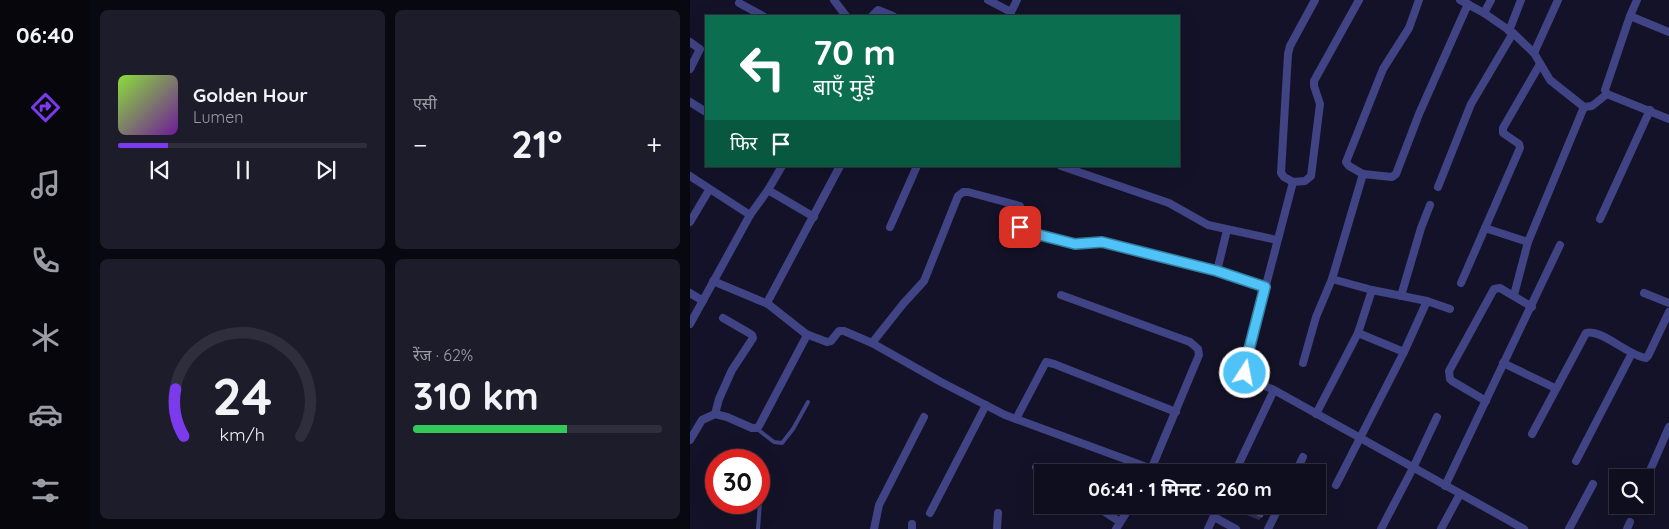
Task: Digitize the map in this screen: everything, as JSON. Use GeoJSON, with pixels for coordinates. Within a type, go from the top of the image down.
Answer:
{"type":"FeatureCollection","features":[{"type":"Feature","properties":{"kind":"street"},"geometry":{"type":"LineString","coordinates":[[834,0],[845,15]]}},
{"type":"Feature","properties":{"kind":"street"},"geometry":{"type":"LineString","coordinates":[[988,0],[1010,14],[1017,0]]}},
{"type":"Feature","properties":{"kind":"street"},"geometry":{"type":"LineString","coordinates":[[1315,0],[1290,46],[1288,54],[1281,173],[1284,178],[1293,182],[1305,181],[1311,176],[1320,104],[1314,81],[1359,0]]}},
{"type":"Feature","properties":{"kind":"street"},"geometry":{"type":"LineString","coordinates":[[1419,0],[1409,28],[1383,70],[1346,162],[1349,166],[1364,174],[1392,176],[1396,174],[1419,114],[1468,4]]}},
{"type":"Feature","properties":{"kind":"street"},"geometry":{"type":"LineString","coordinates":[[1460,0],[1484,13],[1511,32],[1534,53],[1550,80],[1584,107],[1592,106],[1607,94]]}},
{"type":"Feature","properties":{"kind":"street"},"geometry":{"type":"LineString","coordinates":[[1484,13],[1491,0]]}},
{"type":"Feature","properties":{"kind":"street"},"geometry":{"type":"LineString","coordinates":[[1438,187],[1471,104],[1511,32],[1521,0]]}},
{"type":"Feature","properties":{"kind":"street"},"geometry":{"type":"LineString","coordinates":[[1534,53],[1558,0]]}},
{"type":"Feature","properties":{"kind":"street"},"geometry":{"type":"LineString","coordinates":[[1607,94],[1606,88],[1637,0]]}},
{"type":"Feature","properties":{"kind":"street"},"geometry":{"type":"LineString","coordinates":[[738,1],[761,15]]}},
{"type":"Feature","properties":{"kind":"street"},"geometry":{"type":"LineString","coordinates":[[873,15],[878,10],[891,15]]}},
{"type":"Feature","properties":{"kind":"street"},"geometry":{"type":"LineString","coordinates":[[1630,16],[1669,32]]}},
{"type":"Feature","properties":{"kind":"street"},"geometry":{"type":"LineString","coordinates":[[690,42],[703,51],[690,69]]}},
{"type":"Feature","properties":{"kind":"street"},"geometry":{"type":"LineString","coordinates":[[1461,283],[1520,148],[1519,144],[1503,133],[1503,128],[1540,64]]}},
{"type":"Feature","properties":{"kind":"street"},"geometry":{"type":"LineString","coordinates":[[1607,94],[1669,119]]}},
{"type":"Feature","properties":{"kind":"street"},"geometry":{"type":"LineString","coordinates":[[690,102],[705,111]]}},
{"type":"Feature","properties":{"kind":"street"},"geometry":{"type":"LineString","coordinates":[[1514,295],[1528,242],[1584,107]]}},
{"type":"Feature","properties":{"kind":"street"},"geometry":{"type":"LineString","coordinates":[[1600,219],[1650,110]]}},
{"type":"Feature","properties":{"kind":"street"},"geometry":{"type":"LineString","coordinates":[[690,324],[750,215],[781,167]]}},
{"type":"Feature","properties":{"kind":"street"},"geometry":{"type":"LineString","coordinates":[[768,304],[839,167]]}},
{"type":"Feature","properties":{"kind":"street"},"geometry":{"type":"LineString","coordinates":[[890,227],[916,167]]}},
{"type":"Feature","properties":{"kind":"street"},"geometry":{"type":"LineString","coordinates":[[1064,167],[1170,203],[1208,225],[1276,240]]}},
{"type":"Feature","properties":{"kind":"street"},"geometry":{"type":"LineString","coordinates":[[1302,363],[1316,317],[1332,279],[1364,174]]}},
{"type":"Feature","properties":{"kind":"street"},"geometry":{"type":"LineString","coordinates":[[690,176],[750,215]]}},
{"type":"Feature","properties":{"kind":"street"},"geometry":{"type":"LineString","coordinates":[[1293,182],[1276,240],[1244,369],[1245,373],[1250,379],[1274,390],[1524,529]]}},
{"type":"Feature","properties":{"kind":"street"},"geometry":{"type":"LineString","coordinates":[[690,222],[709,190]]}},
{"type":"Feature","properties":{"kind":"street"},"geometry":{"type":"LineString","coordinates":[[768,190],[814,217]]}},
{"type":"Feature","properties":{"kind":"street"},"geometry":{"type":"LineString","coordinates":[[872,344],[903,304],[924,281],[958,196],[963,192],[1020,206],[1022,210],[1020,227],[1024,231],[1075,244],[1102,242],[1217,271],[1265,287]]}},
{"type":"Feature","properties":{"kind":"street"},"geometry":{"type":"LineString","coordinates":[[1402,296],[1421,228],[1430,205]]}},
{"type":"Feature","properties":{"kind":"street"},"geometry":{"type":"LineString","coordinates":[[1485,228],[1528,242]]}},
{"type":"Feature","properties":{"kind":"street"},"geometry":{"type":"LineString","coordinates":[[1217,271],[1227,230]]}},
{"type":"Feature","properties":{"kind":"street"},"geometry":{"type":"LineString","coordinates":[[1445,486],[1560,245]]}},
{"type":"Feature","properties":{"kind":"street"},"geometry":{"type":"LineString","coordinates":[[1332,279],[1372,290],[1426,301],[1450,309]]}},
{"type":"Feature","properties":{"kind":"street"},"geometry":{"type":"LineString","coordinates":[[713,281],[768,304],[806,334],[827,342],[841,330],[872,344],[941,382],[1016,419],[1133,464]]}},
{"type":"Feature","properties":{"kind":"street"},"geometry":{"type":"LineString","coordinates":[[1486,401],[1452,381],[1449,371],[1494,289],[1500,288],[1532,307]]}},
{"type":"Feature","properties":{"kind":"street"},"geometry":{"type":"LineString","coordinates":[[1316,414],[1358,333],[1372,290]]}},
{"type":"Feature","properties":{"kind":"street"},"geometry":{"type":"LineString","coordinates":[[690,293],[702,300]]}},
{"type":"Feature","properties":{"kind":"street"},"geometry":{"type":"LineString","coordinates":[[1644,293],[1669,303]]}},
{"type":"Feature","properties":{"kind":"street"},"geometry":{"type":"LineString","coordinates":[[1061,295],[1190,342],[1195,346],[1199,355],[1154,464]]}},
{"type":"Feature","properties":{"kind":"street"},"geometry":{"type":"LineString","coordinates":[[1336,486],[1404,352],[1426,301]]}},
{"type":"Feature","properties":{"kind":"street"},"geometry":{"type":"LineString","coordinates":[[1532,434],[1588,332],[1594,332],[1644,358],[1647,357],[1669,312]]}},
{"type":"Feature","properties":{"kind":"street"},"geometry":{"type":"LineString","coordinates":[[715,414],[719,399],[732,370],[753,338],[749,333],[723,318]]}},
{"type":"Feature","properties":{"kind":"street"},"geometry":{"type":"LineString","coordinates":[[1358,333],[1404,352]]}},
{"type":"Feature","properties":{"kind":"street"},"geometry":{"type":"LineString","coordinates":[[690,440],[702,420],[715,414],[727,416],[756,428],[761,423],[806,334]]}},
{"type":"Feature","properties":{"kind":"street"},"geometry":{"type":"LineString","coordinates":[[1576,461],[1632,353]]}},
{"type":"Feature","properties":{"kind":"street"},"geometry":{"type":"LineString","coordinates":[[1016,419],[1046,362],[1176,412]]}},
{"type":"Feature","properties":{"kind":"street"},"geometry":{"type":"LineString","coordinates":[[1503,363],[1556,388]]}},
{"type":"Feature","properties":{"kind":"street"},"geometry":{"type":"LineString","coordinates":[[1239,464],[1274,390]]}},
{"type":"Feature","properties":{"kind":"street"},"geometry":{"type":"LineString","coordinates":[[930,513],[986,405]]}},
{"type":"Feature","properties":{"kind":"street"},"geometry":{"type":"LineString","coordinates":[[874,529],[880,505],[924,417]]}},
{"type":"Feature","properties":{"kind":"street"},"geometry":{"type":"LineString","coordinates":[[1381,529],[1437,417]]}},
{"type":"Feature","properties":{"kind":"street"},"geometry":{"type":"LineString","coordinates":[[690,422],[698,427]]}},
{"type":"Feature","properties":{"kind":"street"},"geometry":{"type":"LineString","coordinates":[[1651,469],[1669,427]]}},
{"type":"Feature","properties":{"kind":"street"},"geometry":{"type":"LineString","coordinates":[[1300,464],[1303,457]]}},
{"type":"Feature","properties":{"kind":"street"},"geometry":{"type":"LineString","coordinates":[[1569,529],[1593,484]]}},
{"type":"Feature","properties":{"kind":"street"},"geometry":{"type":"LineString","coordinates":[[1441,529],[1460,494]]}},
{"type":"Feature","properties":{"kind":"street"},"geometry":{"type":"LineString","coordinates":[[997,529],[998,513]]}},
{"type":"Feature","properties":{"kind":"street"},"geometry":{"type":"LineString","coordinates":[[1104,514],[1118,526],[1126,514]]}},
{"type":"Feature","properties":{"kind":"street"},"geometry":{"type":"LineString","coordinates":[[1208,529],[1215,514]]}},
{"type":"Feature","properties":{"kind":"street"},"geometry":{"type":"LineString","coordinates":[[1268,529],[1276,514]]}},
{"type":"Feature","properties":{"kind":"street"},"geometry":{"type":"LineString","coordinates":[[1214,517],[1236,529]]}},
{"type":"Feature","properties":{"kind":"street"},"geometry":{"type":"LineString","coordinates":[[1506,529],[1511,522]]}},
{"type":"Feature","properties":{"kind":"lane"},"geometry":{"type":"LineString","coordinates":[[756,428],[774,442],[782,443],[793,429],[808,402]]}},
{"type":"Feature","properties":{"kind":"lane"},"geometry":{"type":"LineString","coordinates":[[758,529],[759,514]]}},
{"type":"Feature","properties":{"kind":"route"},"geometry":{"type":"LineString","coordinates":[[1020,227],[1024,231],[1075,244],[1102,242],[1217,271],[1265,287],[1244,369],[1245,373]]}}]}
